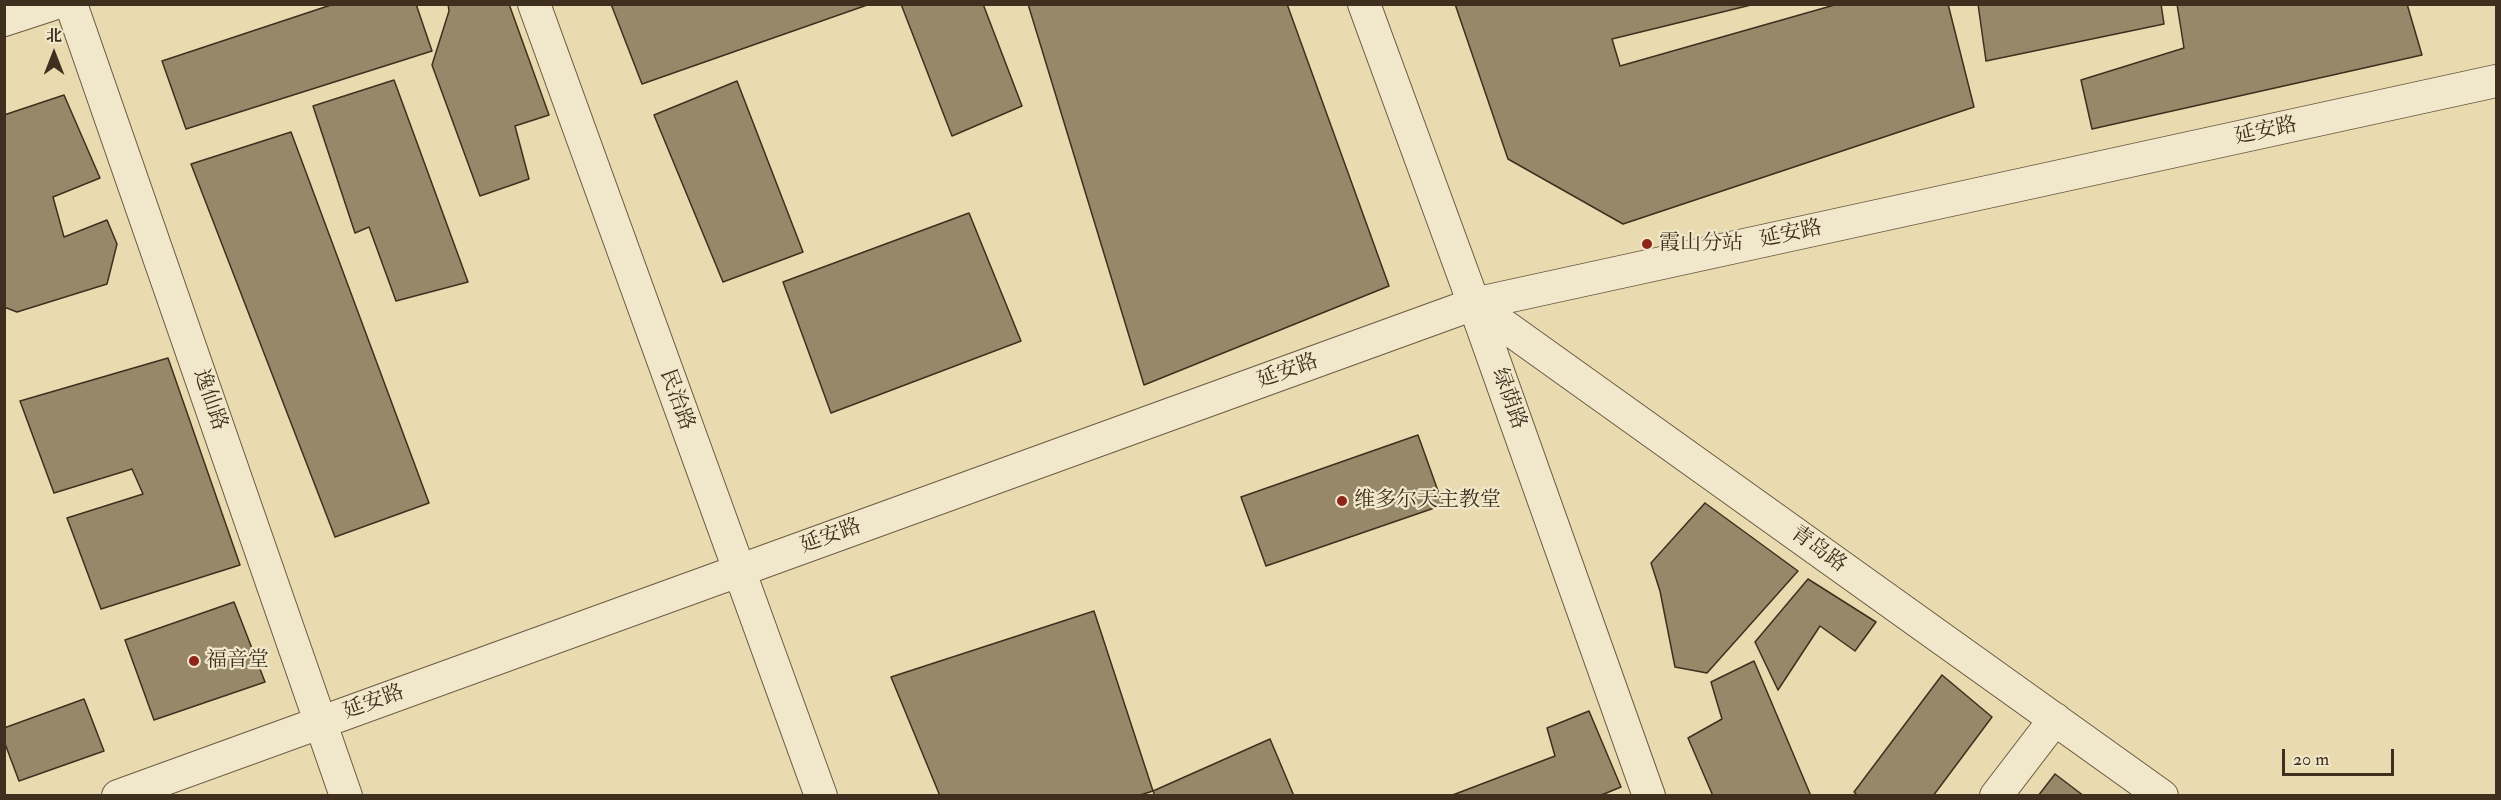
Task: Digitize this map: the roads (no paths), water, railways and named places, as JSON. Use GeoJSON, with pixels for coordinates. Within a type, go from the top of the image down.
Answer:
{"type":"FeatureCollection","features":[{"type":"Feature","properties":{"kind":"street"},"geometry":{"type":"LineString","coordinates":[[4,20],[52,4]]}},
{"type":"Feature","properties":{"kind":"street","name":"逸仙路"},"geometry":{"type":"LineString","coordinates":[[71,4],[346,795]]}},
{"type":"Feature","properties":{"kind":"street","name":"民治路"},"geometry":{"type":"LineString","coordinates":[[534,4],[821,795]]}},
{"type":"Feature","properties":{"kind":"street","name":"绿荫路"},"geometry":{"type":"LineString","coordinates":[[1364,4],[1474,304],[1648,795]]}},
{"type":"Feature","properties":{"kind":"street","name":"延安路"},"geometry":{"type":"LineString","coordinates":[[118,795],[1474,304],[2496,81]]}},
{"type":"Feature","properties":{"kind":"street","name":"青岛路"},"geometry":{"type":"LineString","coordinates":[[1474,304],[2162,795]]}},
{"type":"Feature","properties":{"kind":"street"},"geometry":{"type":"LineString","coordinates":[[1996,795],[2055,719]]}},
{"type":"Feature","properties":{"kind":"place","name":"霞山分站"},"geometry":{"type":"Point","coordinates":[1647,244]}},
{"type":"Feature","properties":{"kind":"place","name":"维多尔天主教堂"},"geometry":{"type":"Point","coordinates":[1342,501]}},
{"type":"Feature","properties":{"kind":"place","name":"福音堂"},"geometry":{"type":"Point","coordinates":[194,661]}}]}
